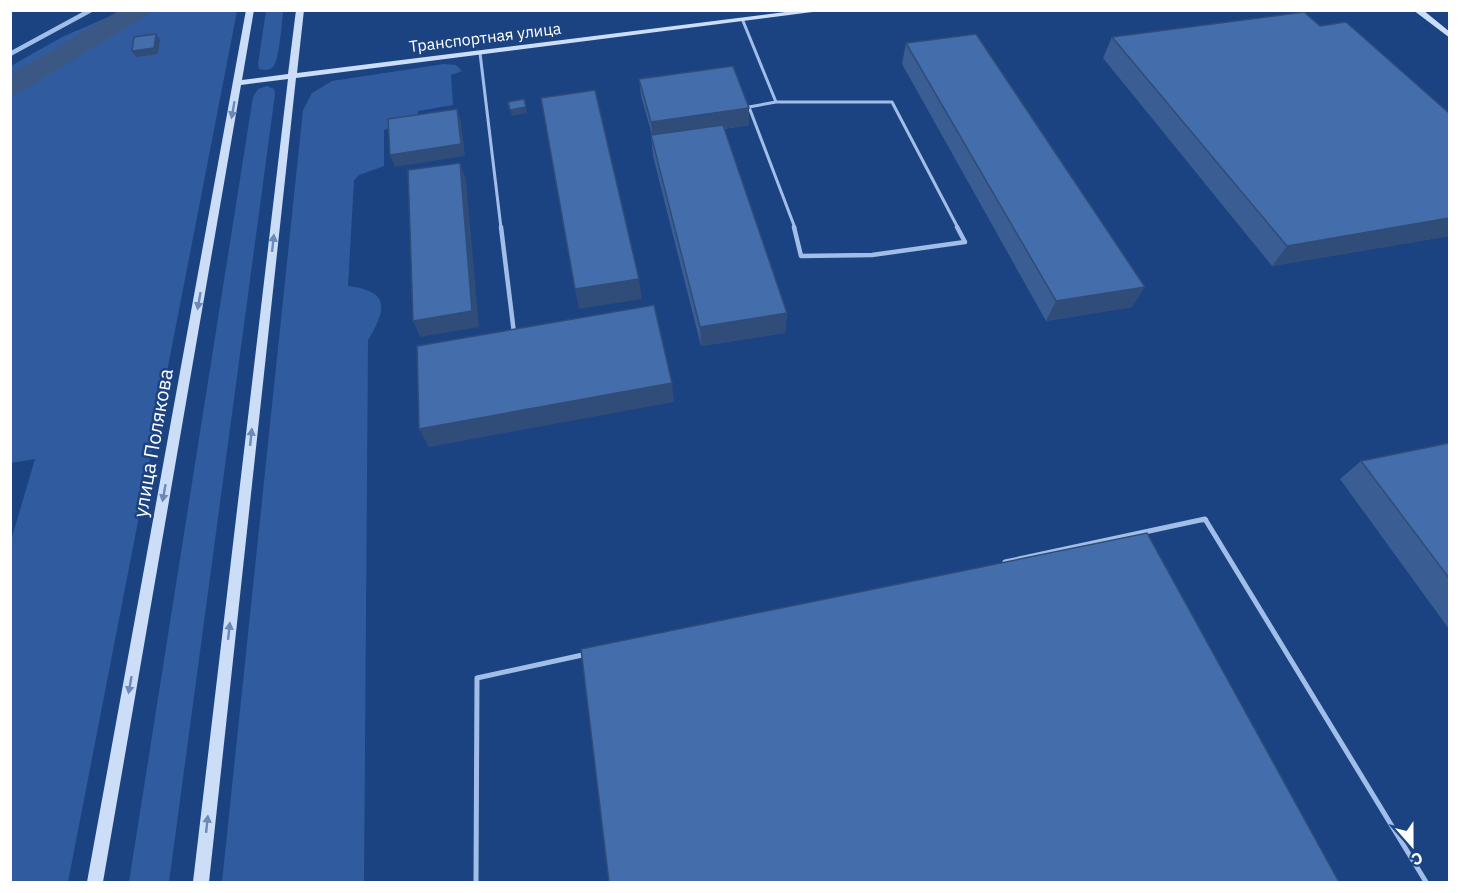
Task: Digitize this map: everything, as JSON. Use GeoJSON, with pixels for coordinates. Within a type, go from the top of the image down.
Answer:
{"type":"FeatureCollection","features":[{"type":"Feature","properties":{"kind":"main road","name":"улица Полякова"},"geometry":{"type":"LineString","coordinates":[[94,882],[250,10]]}},
{"type":"Feature","properties":{"kind":"main road"},"geometry":{"type":"LineString","coordinates":[[201,882],[300,10]]}},
{"type":"Feature","properties":{"kind":"main road","name":"Транспортная улица"},"geometry":{"type":"LineString","coordinates":[[238,83],[824,10]]}},
{"type":"Feature","properties":{"kind":"main road"},"geometry":{"type":"LineString","coordinates":[[1417,10],[1449,36]]}},
{"type":"Feature","properties":{"kind":"street"},"geometry":{"type":"LineString","coordinates":[[10,54],[91,10]]}},
{"type":"Feature","properties":{"kind":"lane"},"geometry":{"type":"LineString","coordinates":[[743,21],[776,102]]}},
{"type":"Feature","properties":{"kind":"lane"},"geometry":{"type":"LineString","coordinates":[[480,53],[515,336]]}},
{"type":"Feature","properties":{"kind":"lane"},"geometry":{"type":"LineString","coordinates":[[776,102],[892,102],[965,242],[872,255],[801,256],[798,236],[749,107],[776,102]]}},
{"type":"Feature","properties":{"kind":"lane"},"geometry":{"type":"LineString","coordinates":[[997,564],[1205,519],[1426,882]]}},
{"type":"Feature","properties":{"kind":"lane"},"geometry":{"type":"LineString","coordinates":[[476,882],[477,678],[593,652]]}},
{"type":"Feature","properties":{"kind":"shaded area"},"geometry":{"type":"Polygon","coordinates":[[[122,11],[237,11],[68,882],[11,882],[10,544],[35,459],[11,463],[11,66],[62,37],[122,11]]]}},
{"type":"Feature","properties":{"kind":"shaded area"},"geometry":{"type":"Polygon","coordinates":[[[266,11],[283,11],[277,58],[273,67],[264,70],[259,69],[258,64],[266,11]]]}},
{"type":"Feature","properties":{"kind":"shaded area"},"geometry":{"type":"Polygon","coordinates":[[[444,64],[456,65],[462,71],[451,75],[453,105],[418,111],[418,118],[384,130],[384,166],[359,175],[354,180],[348,286],[372,292],[381,303],[379,319],[368,340],[364,882],[222,882],[303,110],[312,93],[332,81],[444,64]]]}},
{"type":"Feature","properties":{"kind":"shaded area"},"geometry":{"type":"Polygon","coordinates":[[[267,86],[274,89],[275,94],[169,882],[129,882],[253,97],[258,89],[267,86]]]}},
{"type":"Feature","properties":{"kind":"building"},"geometry":{"type":"Polygon","coordinates":[[[1304,12],[1320,26],[1346,22],[1449,113],[1449,218],[1287,246],[1112,37],[1304,12]]]}},
{"type":"Feature","properties":{"kind":"building"},"geometry":{"type":"Polygon","coordinates":[[[156,34],[154,48],[132,51],[134,37],[156,34]]]}},
{"type":"Feature","properties":{"kind":"building"},"geometry":{"type":"Polygon","coordinates":[[[976,34],[1145,287],[1056,301],[906,43],[976,34]]]}},
{"type":"Feature","properties":{"kind":"building"},"geometry":{"type":"Polygon","coordinates":[[[733,66],[749,108],[651,122],[639,79],[733,66]]]}},
{"type":"Feature","properties":{"kind":"building"},"geometry":{"type":"Polygon","coordinates":[[[595,90],[639,279],[575,289],[541,98],[595,90]]]}},
{"type":"Feature","properties":{"kind":"building"},"geometry":{"type":"Polygon","coordinates":[[[524,99],[526,107],[510,110],[508,102],[524,99]]]}},
{"type":"Feature","properties":{"kind":"building"},"geometry":{"type":"Polygon","coordinates":[[[457,109],[461,144],[390,155],[388,119],[457,109]]]}},
{"type":"Feature","properties":{"kind":"building"},"geometry":{"type":"Polygon","coordinates":[[[723,125],[787,313],[700,327],[651,135],[723,125]]]}},
{"type":"Feature","properties":{"kind":"building"},"geometry":{"type":"Polygon","coordinates":[[[460,163],[472,311],[413,321],[408,170],[460,163]]]}},
{"type":"Feature","properties":{"kind":"building"},"geometry":{"type":"Polygon","coordinates":[[[654,305],[672,383],[419,429],[417,346],[654,305]]]}},
{"type":"Feature","properties":{"kind":"building"},"geometry":{"type":"Polygon","coordinates":[[[1449,443],[1449,578],[1361,461],[1449,443]]]}},
{"type":"Feature","properties":{"kind":"building"},"geometry":{"type":"Polygon","coordinates":[[[1147,533],[1339,882],[609,882],[581,649],[1147,533]]]}},
{"type":"Feature","properties":{"kind":"waterway"},"geometry":{"type":"LineString","coordinates":[[10,87],[138,10]]}}]}
